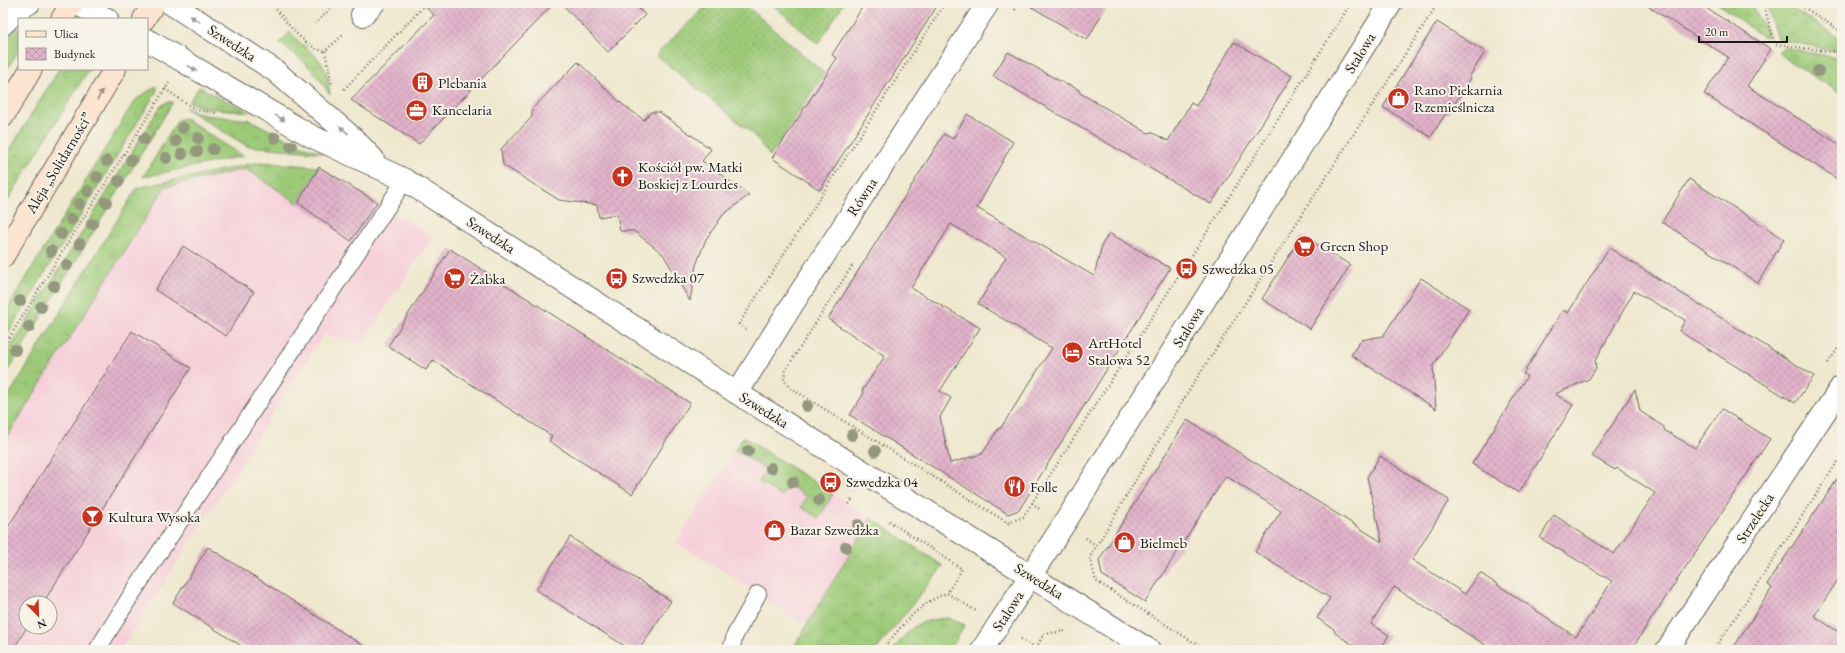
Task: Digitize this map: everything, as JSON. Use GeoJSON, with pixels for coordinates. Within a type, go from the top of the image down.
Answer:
{"type":"FeatureCollection","features":[{"type":"Feature","properties":{"kind":"main road"},"geometry":{"type":"LineString","coordinates":[[63,18],[73,3]]}},
{"type":"Feature","properties":{"kind":"main road"},"geometry":{"type":"LineString","coordinates":[[145,18],[154,3]]}},
{"type":"Feature","properties":{"kind":"main road"},"geometry":{"type":"LineString","coordinates":[[3,116],[31,70]]}},
{"type":"Feature","properties":{"kind":"main road","name":"Aleja „Solidarności”"},"geometry":{"type":"LineString","coordinates":[[3,256],[114,70]]}},
{"type":"Feature","properties":{"kind":"street"},"geometry":{"type":"LineString","coordinates":[[3,24],[18,9],[29,3]]}},
{"type":"Feature","properties":{"kind":"street"},"geometry":{"type":"LineString","coordinates":[[73,3],[105,18]]}},
{"type":"Feature","properties":{"kind":"street","name":"Szwedzka"},"geometry":{"type":"LineString","coordinates":[[170,3],[274,70],[354,139],[381,167]]}},
{"type":"Feature","properties":{"kind":"street","name":"Równa"},"geometry":{"type":"LineString","coordinates":[[737,393],[768,342],[988,3]]}},
{"type":"Feature","properties":{"kind":"street","name":"Stalowa"},"geometry":{"type":"LineString","coordinates":[[982,650],[1392,3]]}},
{"type":"Feature","properties":{"kind":"street","name":"Szwedzka"},"geometry":{"type":"LineString","coordinates":[[148,41],[311,136],[381,167],[405,180],[737,393],[1149,650]]}},
{"type":"Feature","properties":{"kind":"street","name":"Strzelecka"},"geometry":{"type":"LineString","coordinates":[[1668,650],[1842,386]]}},
{"type":"Feature","properties":{"kind":"lane"},"geometry":{"type":"LineString","coordinates":[[96,650],[134,590],[405,180]]}},
{"type":"Feature","properties":{"kind":"lane"},"geometry":{"type":"LineString","coordinates":[[731,650],[735,635],[758,594]]}},
{"type":"Feature","properties":{"kind":"path"},"geometry":{"type":"LineString","coordinates":[[271,3],[306,43],[317,50],[325,51]]}},
{"type":"Feature","properties":{"kind":"path"},"geometry":{"type":"LineString","coordinates":[[315,24],[336,3]]}},
{"type":"Feature","properties":{"kind":"path"},"geometry":{"type":"LineString","coordinates":[[344,89],[427,3]]}},
{"type":"Feature","properties":{"kind":"path"},"geometry":{"type":"LineString","coordinates":[[793,357],[739,324],[945,3]]}},
{"type":"Feature","properties":{"kind":"path"},"geometry":{"type":"LineString","coordinates":[[1011,16],[1019,3]]}},
{"type":"Feature","properties":{"kind":"path"},"geometry":{"type":"LineString","coordinates":[[853,264],[793,357],[785,371],[784,380],[789,387],[1008,523],[1023,517],[1216,218],[1351,3]]}},
{"type":"Feature","properties":{"kind":"path"},"geometry":{"type":"LineString","coordinates":[[1206,650],[1096,581],[1090,557],[1188,392],[1438,3]]}},
{"type":"Feature","properties":{"kind":"path"},"geometry":{"type":"LineString","coordinates":[[1763,3],[1775,44],[1842,54]]}},
{"type":"Feature","properties":{"kind":"path"},"geometry":{"type":"LineString","coordinates":[[1797,3],[1842,32]]}},
{"type":"Feature","properties":{"kind":"path"},"geometry":{"type":"LineString","coordinates":[[3,348],[182,61]]}},
{"type":"Feature","properties":{"kind":"path"},"geometry":{"type":"LineString","coordinates":[[1714,650],[1842,455]]}},
{"type":"Feature","properties":{"kind":"path"},"geometry":{"type":"LineString","coordinates":[[847,494],[860,502]]}},
{"type":"Feature","properties":{"kind":"path"},"geometry":{"type":"LineString","coordinates":[[849,504],[853,498]]}},
{"type":"Feature","properties":{"kind":"path"},"geometry":{"type":"LineString","coordinates":[[882,650],[906,621],[931,599],[947,593],[962,569],[885,519]]}},
{"type":"Feature","properties":{"kind":"path"},"geometry":{"type":"LineString","coordinates":[[947,593],[975,610]]}},
{"type":"Feature","properties":{"kind":"path"},"geometry":{"type":"LineString","coordinates":[[1016,636],[1035,649],[1044,634],[1064,631]]}},
{"type":"Feature","properties":{"kind":"shaded area"},"geometry":{"type":"Polygon","coordinates":[[[319,167],[432,237],[361,345],[324,334],[121,650],[3,650],[3,443],[165,187],[246,169],[298,203],[319,167]]]}},
{"type":"Feature","properties":{"kind":"shaded area","name":"Bazar Szwedzka"},"geometry":{"type":"Polygon","coordinates":[[[743,437],[871,518],[807,626],[733,577],[676,543],[743,437]]]}},
{"type":"Feature","properties":{"kind":"green space"},"geometry":{"type":"Polygon","coordinates":[[[717,3],[743,3],[824,73],[770,156],[753,134],[656,55],[703,9],[717,3]]]}},
{"type":"Feature","properties":{"kind":"green space"},"geometry":{"type":"Polygon","coordinates":[[[771,3],[844,3],[818,44],[771,3]]]}},
{"type":"Feature","properties":{"kind":"green space"},"geometry":{"type":"Polygon","coordinates":[[[1717,3],[1750,3],[1768,36],[1763,37],[1717,3]]]}},
{"type":"Feature","properties":{"kind":"green space"},"geometry":{"type":"Polygon","coordinates":[[[1778,3],[1783,3],[1842,39],[1842,52],[1777,39],[1767,7],[1778,3]]]}},
{"type":"Feature","properties":{"kind":"green space"},"geometry":{"type":"Polygon","coordinates":[[[15,27],[18,28],[18,52],[3,76],[3,41],[15,27]]]}},
{"type":"Feature","properties":{"kind":"green space"},"geometry":{"type":"Polygon","coordinates":[[[290,32],[318,58],[322,64],[328,81],[330,95],[319,78],[308,66],[279,43],[290,32]]]}},
{"type":"Feature","properties":{"kind":"green space"},"geometry":{"type":"Polygon","coordinates":[[[1783,47],[1842,59],[1842,94],[1783,57],[1778,52],[1783,47]]]}},
{"type":"Feature","properties":{"kind":"green space"},"geometry":{"type":"Polygon","coordinates":[[[58,70],[88,70],[3,208],[3,161],[58,70]]]}},
{"type":"Feature","properties":{"kind":"green space"},"geometry":{"type":"Polygon","coordinates":[[[156,86],[157,90],[155,94],[3,341],[3,316],[130,108],[137,99],[156,86]]]}},
{"type":"Feature","properties":{"kind":"green space"},"geometry":{"type":"Polygon","coordinates":[[[199,87],[249,112],[205,108],[189,102],[199,87]]]}},
{"type":"Feature","properties":{"kind":"green space"},"geometry":{"type":"Polygon","coordinates":[[[167,102],[173,102],[3,379],[3,360],[160,107],[167,102]]]}},
{"type":"Feature","properties":{"kind":"green space"},"geometry":{"type":"Polygon","coordinates":[[[185,108],[204,115],[250,120],[298,145],[325,153],[247,146],[185,108]]]}},
{"type":"Feature","properties":{"kind":"green space"},"geometry":{"type":"Polygon","coordinates":[[[184,118],[243,156],[143,177],[178,120],[184,118]]]}},
{"type":"Feature","properties":{"kind":"green space"},"geometry":{"type":"Polygon","coordinates":[[[260,162],[319,167],[298,203],[246,169],[165,187],[3,443],[3,405],[137,188],[260,162]]]}},
{"type":"Feature","properties":{"kind":"green space"},"geometry":{"type":"Polygon","coordinates":[[[743,437],[833,494],[819,518],[801,507],[807,497],[789,485],[781,496],[759,482],[766,469],[735,450],[743,437]]]}},
{"type":"Feature","properties":{"kind":"green space"},"geometry":{"type":"Polygon","coordinates":[[[871,518],[943,566],[876,650],[792,650],[871,518]]]}},
{"type":"Feature","properties":{"kind":"green space"},"geometry":{"type":"Polygon","coordinates":[[[948,618],[965,625],[950,650],[893,650],[910,630],[921,623],[948,618]]]}},
{"type":"Feature","properties":{"kind":"building","name":"Plebania"},"geometry":{"type":"Polygon","coordinates":[[[422,3],[554,3],[419,144],[351,100],[434,15],[422,3]]]}},
{"type":"Feature","properties":{"kind":"building"},"geometry":{"type":"Polygon","coordinates":[[[561,3],[633,3],[645,15],[608,52],[561,3]]]}},
{"type":"Feature","properties":{"kind":"building"},"geometry":{"type":"Polygon","coordinates":[[[865,3],[939,3],[820,190],[772,158],[837,58],[832,55],[865,3]]]}},
{"type":"Feature","properties":{"kind":"building"},"geometry":{"type":"Polygon","coordinates":[[[1025,3],[1108,3],[1087,40],[1025,3]]]}},
{"type":"Feature","properties":{"kind":"building"},"geometry":{"type":"Polygon","coordinates":[[[1643,3],[1698,3],[1771,49],[1747,86],[1842,146],[1842,182],[1704,94],[1728,57],[1643,3]]]}},
{"type":"Feature","properties":{"kind":"building"},"geometry":{"type":"Polygon","coordinates":[[[1437,22],[1485,52],[1469,77],[1471,78],[1431,137],[1383,107],[1437,22]]]}},
{"type":"Feature","properties":{"kind":"building"},"geometry":{"type":"Polygon","coordinates":[[[1234,42],[1292,76],[1211,204],[993,76],[1008,52],[1067,85],[1079,90],[1080,93],[1148,133],[1151,132],[1168,141],[1191,103],[1196,106],[1234,42]]]}},
{"type":"Feature","properties":{"kind":"building","name":"Kościół pw. Matki Boskiej z Lourdes"},"geometry":{"type":"Polygon","coordinates":[[[578,62],[622,104],[644,120],[651,112],[659,112],[711,149],[702,161],[749,195],[723,215],[706,239],[696,265],[690,301],[663,254],[634,231],[620,231],[617,214],[599,217],[597,205],[559,200],[503,165],[501,149],[532,117],[532,109],[578,62]]]}},
{"type":"Feature","properties":{"kind":"building"},"geometry":{"type":"Polygon","coordinates":[[[967,114],[1013,142],[977,208],[1094,276],[1102,245],[1109,233],[1170,268],[1019,510],[1008,514],[850,415],[864,393],[862,391],[885,356],[828,319],[944,134],[953,139],[967,114]],[[951,224],[911,288],[980,328],[940,391],[951,398],[940,417],[950,463],[982,454],[999,428],[1000,429],[1052,348],[978,304],[1006,257],[951,224]]]}},
{"type":"Feature","properties":{"kind":"building"},"geometry":{"type":"Polygon","coordinates":[[[319,167],[377,202],[351,241],[298,203],[319,167]]]}},
{"type":"Feature","properties":{"kind":"building"},"geometry":{"type":"Polygon","coordinates":[[[1689,179],[1784,239],[1758,283],[1662,222],[1689,179]]]}},
{"type":"Feature","properties":{"kind":"building"},"geometry":{"type":"Polygon","coordinates":[[[1302,235],[1350,265],[1310,329],[1262,299],[1302,235]]]}},
{"type":"Feature","properties":{"kind":"building"},"geometry":{"type":"Polygon","coordinates":[[[183,246],[254,292],[226,336],[155,290],[183,246]]]}},
{"type":"Feature","properties":{"kind":"building"},"geometry":{"type":"Polygon","coordinates":[[[1609,248],[1814,376],[1795,403],[1679,331],[1685,320],[1634,291],[1595,361],[1596,368],[1589,379],[1555,394],[1573,405],[1519,493],[1472,464],[1527,376],[1523,374],[1563,310],[1568,313],[1609,248]]]}},
{"type":"Feature","properties":{"kind":"building"},"geometry":{"type":"Polygon","coordinates":[[[450,249],[690,403],[632,494],[549,441],[552,436],[433,360],[426,370],[388,346],[450,249]]]}},
{"type":"Feature","properties":{"kind":"building"},"geometry":{"type":"Polygon","coordinates":[[[1421,278],[1469,309],[1433,366],[1436,409],[1351,355],[1361,340],[1383,336],[1421,278]]]}},
{"type":"Feature","properties":{"kind":"building"},"geometry":{"type":"Polygon","coordinates":[[[132,331],[191,368],[48,595],[18,595],[18,635],[22,635],[13,650],[3,650],[3,535],[132,331]]]}},
{"type":"Feature","properties":{"kind":"building"},"geometry":{"type":"Polygon","coordinates":[[[1635,389],[1640,411],[1664,427],[1664,430],[1695,448],[1722,409],[1770,439],[1631,650],[1493,650],[1394,587],[1371,624],[1389,635],[1380,650],[1361,650],[1335,633],[1334,629],[1317,618],[1330,598],[1255,552],[1281,511],[1226,476],[1145,602],[1102,575],[1099,560],[1187,420],[1382,542],[1367,477],[1380,456],[1449,500],[1412,560],[1465,594],[1480,573],[1576,637],[1612,581],[1540,538],[1554,515],[1614,554],[1655,493],[1617,468],[1615,470],[1592,456],[1635,389]]]}},
{"type":"Feature","properties":{"kind":"building"},"geometry":{"type":"Polygon","coordinates":[[[1842,472],[1842,574],[1814,616],[1842,634],[1842,650],[1732,650],[1772,588],[1767,584],[1842,472]]]}},
{"type":"Feature","properties":{"kind":"building"},"geometry":{"type":"Polygon","coordinates":[[[570,537],[671,601],[639,650],[631,650],[536,590],[570,537]]]}},
{"type":"Feature","properties":{"kind":"building"},"geometry":{"type":"Polygon","coordinates":[[[208,547],[370,650],[248,650],[173,603],[208,547]]]}},
{"type":"Feature","properties":{"kind":"place","name":"Plebania"},"geometry":{"type":"Point","coordinates":[422,83]}},
{"type":"Feature","properties":{"kind":"place","name":"Rano Piekarnia Rzemieślnicza"},"geometry":{"type":"Point","coordinates":[1398,99]}},
{"type":"Feature","properties":{"kind":"place","name":"Kancelaria"},"geometry":{"type":"Point","coordinates":[417,110]}},
{"type":"Feature","properties":{"kind":"place","name":"Kościół pw. Matki Boskiej z Lourdes"},"geometry":{"type":"Point","coordinates":[623,176]}},
{"type":"Feature","properties":{"kind":"place","name":"Green Shop"},"geometry":{"type":"Point","coordinates":[1304,246]}},
{"type":"Feature","properties":{"kind":"place","name":"Szwedzka 05"},"geometry":{"type":"Point","coordinates":[1187,269]}},
{"type":"Feature","properties":{"kind":"place","name":"Szwedzka 07"},"geometry":{"type":"Point","coordinates":[616,278]}},
{"type":"Feature","properties":{"kind":"place","name":"Żabka"},"geometry":{"type":"Point","coordinates":[455,279]}},
{"type":"Feature","properties":{"kind":"place","name":"ArtHotel Stalowa 52"},"geometry":{"type":"Point","coordinates":[1072,352]}},
{"type":"Feature","properties":{"kind":"place","name":"Szwedzka 04"},"geometry":{"type":"Point","coordinates":[831,482]}},
{"type":"Feature","properties":{"kind":"place","name":"Folle"},"geometry":{"type":"Point","coordinates":[1015,487]}},
{"type":"Feature","properties":{"kind":"place","name":"Kultura Wysoka"},"geometry":{"type":"Point","coordinates":[92,517]}},
{"type":"Feature","properties":{"kind":"place","name":"Bazar Szwedzka"},"geometry":{"type":"Point","coordinates":[774,530]}},
{"type":"Feature","properties":{"kind":"place","name":"Bielmeb"},"geometry":{"type":"Point","coordinates":[1125,543]}}]}
